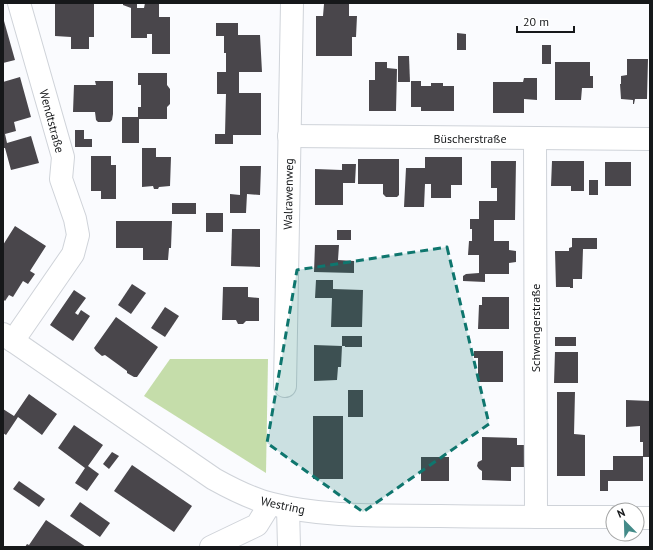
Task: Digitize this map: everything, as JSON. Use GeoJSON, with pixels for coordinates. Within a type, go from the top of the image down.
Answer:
{"type":"FeatureCollection","features":[{"type":"Feature","properties":{"kind":"street","name":"Wendtstraße"},"geometry":{"type":"LineString","coordinates":[[8,337],[73,254],[78,234],[75,218],[61,179],[63,157],[19,3]]}},
{"type":"Feature","properties":{"kind":"street","name":"Walrawenweg"},"geometry":{"type":"LineString","coordinates":[[285,386],[292,3]]}},
{"type":"Feature","properties":{"kind":"street","name":"Büscherstraße"},"geometry":{"type":"LineString","coordinates":[[289,136],[650,139]]}},
{"type":"Feature","properties":{"kind":"street","name":"Schwengerstraße"},"geometry":{"type":"LineString","coordinates":[[535,138],[536,517]]}},
{"type":"Feature","properties":{"kind":"street","name":"Westring"},"geometry":{"type":"LineString","coordinates":[[8,337],[214,479],[235,490],[279,506],[331,513],[376,515],[605,518]]}},
{"type":"Feature","properties":{"kind":"street"},"geometry":{"type":"LineString","coordinates":[[212,547],[257,525],[279,506],[289,547]]}},
{"type":"Feature","properties":{"kind":"highlighted area"},"geometry":{"type":"Polygon","coordinates":[[[447,247],[489,424],[363,512],[267,443],[297,270],[447,247]]]}},
{"type":"Feature","properties":{"kind":"green space"},"geometry":{"type":"Polygon","coordinates":[[[170,359],[268,359],[266,473],[144,396],[170,359]]]}},
{"type":"Feature","properties":{"kind":"building"},"geometry":{"type":"Polygon","coordinates":[[[55,3],[94,3],[94,37],[89,37],[89,49],[71,49],[71,37],[55,36],[55,3]]]}},
{"type":"Feature","properties":{"kind":"building"},"geometry":{"type":"Polygon","coordinates":[[[123,3],[137,3],[137,8],[144,8],[145,3],[159,3],[159,17],[170,17],[170,54],[152,54],[152,34],[147,34],[147,38],[131,38],[131,8],[123,5],[123,3]]]}},
{"type":"Feature","properties":{"kind":"building"},"geometry":{"type":"Polygon","coordinates":[[[324,4],[349,4],[349,16],[357,16],[356,37],[352,37],[352,56],[316,56],[316,16],[323,16],[324,4]]]}},
{"type":"Feature","properties":{"kind":"building"},"geometry":{"type":"Polygon","coordinates":[[[4,21],[15,60],[3,63],[3,22],[4,21]]]}},
{"type":"Feature","properties":{"kind":"building"},"geometry":{"type":"Polygon","coordinates":[[[216,23],[238,23],[238,35],[260,35],[262,72],[239,72],[239,93],[261,93],[261,135],[233,135],[233,144],[215,144],[215,134],[225,134],[226,94],[217,94],[217,72],[226,72],[226,53],[224,53],[224,36],[216,36],[216,23]]]}},
{"type":"Feature","properties":{"kind":"building"},"geometry":{"type":"Polygon","coordinates":[[[457,33],[466,34],[466,50],[457,50],[457,33]]]}},
{"type":"Feature","properties":{"kind":"building"},"geometry":{"type":"Polygon","coordinates":[[[542,45],[551,45],[551,64],[542,64],[542,45]]]}},
{"type":"Feature","properties":{"kind":"building"},"geometry":{"type":"Polygon","coordinates":[[[398,56],[409,56],[410,82],[398,82],[398,56]]]}},
{"type":"Feature","properties":{"kind":"building"},"geometry":{"type":"Polygon","coordinates":[[[627,59],[648,59],[647,99],[635,99],[634,104],[633,100],[621,99],[621,76],[627,75],[627,59]]]}},
{"type":"Feature","properties":{"kind":"building"},"geometry":{"type":"Polygon","coordinates":[[[375,62],[387,62],[387,68],[397,69],[396,111],[369,111],[369,80],[375,80],[375,62]]]}},
{"type":"Feature","properties":{"kind":"building"},"geometry":{"type":"Polygon","coordinates":[[[555,62],[590,62],[590,76],[593,76],[593,88],[582,88],[581,100],[555,100],[555,62]]]}},
{"type":"Feature","properties":{"kind":"building"},"geometry":{"type":"Polygon","coordinates":[[[138,73],[167,73],[167,85],[170,89],[170,104],[167,107],[167,119],[139,119],[139,143],[122,143],[122,117],[138,117],[138,107],[141,107],[141,85],[138,85],[138,73]]]}},
{"type":"Feature","properties":{"kind":"building"},"geometry":{"type":"Polygon","coordinates":[[[20,77],[31,117],[14,122],[16,131],[5,134],[7,143],[31,136],[39,163],[11,170],[5,148],[3,148],[3,82],[20,77]]]}},
{"type":"Feature","properties":{"kind":"building"},"geometry":{"type":"Polygon","coordinates":[[[524,78],[537,78],[537,100],[524,99],[524,113],[493,113],[493,82],[523,82],[524,78]]]}},
{"type":"Feature","properties":{"kind":"building"},"geometry":{"type":"Polygon","coordinates":[[[95,81],[113,81],[113,114],[110,122],[98,122],[96,120],[95,112],[73,112],[74,85],[96,85],[95,81]]]}},
{"type":"Feature","properties":{"kind":"building"},"geometry":{"type":"Polygon","coordinates":[[[411,81],[421,81],[421,86],[431,86],[431,83],[443,83],[443,86],[454,86],[454,111],[421,111],[421,107],[411,107],[411,81]]]}},
{"type":"Feature","properties":{"kind":"building"},"geometry":{"type":"Polygon","coordinates":[[[75,130],[84,130],[84,139],[92,139],[92,147],[75,147],[75,130]]]}},
{"type":"Feature","properties":{"kind":"building"},"geometry":{"type":"Polygon","coordinates":[[[142,148],[156,148],[156,157],[171,157],[170,186],[159,187],[158,189],[154,189],[153,186],[142,187],[142,148]]]}},
{"type":"Feature","properties":{"kind":"building"},"geometry":{"type":"Polygon","coordinates":[[[91,156],[111,156],[111,165],[116,165],[116,199],[101,199],[101,191],[91,191],[91,156]]]}},
{"type":"Feature","properties":{"kind":"building"},"geometry":{"type":"Polygon","coordinates":[[[425,157],[462,157],[462,185],[451,185],[451,198],[431,198],[431,184],[425,184],[424,207],[404,207],[406,168],[425,168],[425,157]]]}},
{"type":"Feature","properties":{"kind":"building"},"geometry":{"type":"Polygon","coordinates":[[[358,159],[399,159],[399,195],[397,197],[386,197],[383,194],[383,184],[358,184],[358,159]]]}},
{"type":"Feature","properties":{"kind":"building"},"geometry":{"type":"Polygon","coordinates":[[[491,161],[516,161],[515,220],[494,220],[494,241],[509,241],[509,250],[516,251],[516,262],[509,263],[509,274],[485,274],[485,282],[463,281],[463,276],[466,274],[479,273],[479,255],[468,255],[469,241],[472,241],[470,219],[479,219],[479,201],[497,201],[497,188],[491,188],[491,161]]]}},
{"type":"Feature","properties":{"kind":"building"},"geometry":{"type":"Polygon","coordinates":[[[552,161],[584,161],[584,191],[571,191],[571,186],[551,186],[552,161]]]}},
{"type":"Feature","properties":{"kind":"building"},"geometry":{"type":"Polygon","coordinates":[[[605,162],[631,162],[631,186],[605,186],[605,162]]]}},
{"type":"Feature","properties":{"kind":"building"},"geometry":{"type":"Polygon","coordinates":[[[342,164],[356,164],[355,183],[343,183],[343,205],[315,205],[315,169],[342,170],[342,164]]]}},
{"type":"Feature","properties":{"kind":"building"},"geometry":{"type":"Polygon","coordinates":[[[240,166],[261,166],[260,195],[247,194],[246,213],[230,213],[230,194],[240,195],[240,166]]]}},
{"type":"Feature","properties":{"kind":"building"},"geometry":{"type":"Polygon","coordinates":[[[589,180],[598,180],[598,195],[589,195],[589,180]]]}},
{"type":"Feature","properties":{"kind":"building"},"geometry":{"type":"Polygon","coordinates":[[[172,203],[196,203],[196,214],[172,214],[172,203]]]}},
{"type":"Feature","properties":{"kind":"building"},"geometry":{"type":"Polygon","coordinates":[[[206,213],[223,213],[223,232],[206,232],[206,213]]]}},
{"type":"Feature","properties":{"kind":"building"},"geometry":{"type":"Polygon","coordinates":[[[116,221],[172,221],[171,248],[169,248],[168,260],[143,260],[143,248],[116,248],[116,221]]]}},
{"type":"Feature","properties":{"kind":"building"},"geometry":{"type":"Polygon","coordinates":[[[15,226],[46,246],[30,271],[35,274],[28,284],[23,281],[13,297],[9,295],[5,301],[3,299],[3,245],[15,226]]]}},
{"type":"Feature","properties":{"kind":"building"},"geometry":{"type":"Polygon","coordinates":[[[232,229],[260,229],[260,267],[231,266],[232,229]]]}},
{"type":"Feature","properties":{"kind":"building"},"geometry":{"type":"Polygon","coordinates":[[[337,230],[351,230],[351,240],[337,240],[337,230]]]}},
{"type":"Feature","properties":{"kind":"building"},"geometry":{"type":"Polygon","coordinates":[[[572,238],[597,238],[597,249],[583,249],[582,279],[573,279],[573,288],[556,287],[555,251],[569,251],[569,248],[572,247],[572,238]]]}},
{"type":"Feature","properties":{"kind":"building"},"geometry":{"type":"Polygon","coordinates":[[[315,245],[339,245],[338,260],[354,261],[354,273],[314,272],[315,245]]]}},
{"type":"Feature","properties":{"kind":"building"},"geometry":{"type":"Polygon","coordinates":[[[316,280],[333,280],[333,289],[363,290],[362,327],[331,327],[332,298],[315,298],[316,280]]]}},
{"type":"Feature","properties":{"kind":"building"},"geometry":{"type":"Polygon","coordinates":[[[132,284],[146,293],[131,314],[118,305],[132,284]]]}},
{"type":"Feature","properties":{"kind":"building"},"geometry":{"type":"Polygon","coordinates":[[[223,287],[248,287],[248,297],[259,298],[259,321],[246,321],[243,324],[238,324],[236,320],[222,320],[223,287]]]}},
{"type":"Feature","properties":{"kind":"building"},"geometry":{"type":"Polygon","coordinates":[[[74,290],[86,298],[75,313],[78,315],[81,310],[90,316],[73,341],[50,325],[74,290]]]}},
{"type":"Feature","properties":{"kind":"building"},"geometry":{"type":"Polygon","coordinates":[[[482,297],[509,297],[509,329],[478,329],[479,305],[482,305],[482,297]]]}},
{"type":"Feature","properties":{"kind":"building"},"geometry":{"type":"Polygon","coordinates":[[[165,307],[179,316],[165,337],[151,328],[165,307]]]}},
{"type":"Feature","properties":{"kind":"building"},"geometry":{"type":"Polygon","coordinates":[[[116,317],[158,347],[137,377],[127,373],[127,371],[105,355],[102,356],[94,348],[116,317]]]}},
{"type":"Feature","properties":{"kind":"building"},"geometry":{"type":"Polygon","coordinates":[[[342,336],[362,336],[362,347],[342,346],[342,336]]]}},
{"type":"Feature","properties":{"kind":"building"},"geometry":{"type":"Polygon","coordinates":[[[555,337],[576,337],[576,346],[555,346],[555,337]]]}},
{"type":"Feature","properties":{"kind":"building"},"geometry":{"type":"Polygon","coordinates":[[[314,345],[342,346],[341,367],[338,367],[337,380],[314,381],[314,345]]]}},
{"type":"Feature","properties":{"kind":"building"},"geometry":{"type":"Polygon","coordinates":[[[474,351],[503,351],[503,382],[478,382],[478,358],[474,358],[474,351]]]}},
{"type":"Feature","properties":{"kind":"building"},"geometry":{"type":"Polygon","coordinates":[[[555,352],[578,352],[578,383],[554,383],[555,352]]]}},
{"type":"Feature","properties":{"kind":"building"},"geometry":{"type":"Polygon","coordinates":[[[348,390],[363,390],[363,417],[348,417],[348,390]]]}},
{"type":"Feature","properties":{"kind":"building"},"geometry":{"type":"Polygon","coordinates":[[[557,392],[575,392],[574,434],[585,435],[585,476],[557,476],[557,392]]]}},
{"type":"Feature","properties":{"kind":"building"},"geometry":{"type":"Polygon","coordinates":[[[29,394],[57,414],[42,435],[18,417],[6,435],[3,433],[3,409],[14,416],[29,394]]]}},
{"type":"Feature","properties":{"kind":"building"},"geometry":{"type":"Polygon","coordinates":[[[626,400],[650,401],[650,457],[643,457],[643,481],[608,481],[608,491],[600,491],[600,470],[613,470],[613,456],[643,456],[643,442],[640,442],[640,426],[626,427],[626,400]]]}},
{"type":"Feature","properties":{"kind":"building"},"geometry":{"type":"Polygon","coordinates":[[[313,416],[343,416],[343,479],[313,479],[313,416]]]}},
{"type":"Feature","properties":{"kind":"building"},"geometry":{"type":"Polygon","coordinates":[[[74,425],[103,445],[88,466],[99,474],[87,491],[75,483],[85,468],[58,448],[74,425]]]}},
{"type":"Feature","properties":{"kind":"building"},"geometry":{"type":"Polygon","coordinates":[[[482,437],[517,438],[517,445],[525,445],[525,467],[511,467],[511,481],[482,480],[482,471],[477,466],[478,462],[482,460],[482,437]]]}},
{"type":"Feature","properties":{"kind":"building"},"geometry":{"type":"Polygon","coordinates":[[[112,452],[119,456],[109,469],[103,464],[112,452]]]}},
{"type":"Feature","properties":{"kind":"building"},"geometry":{"type":"Polygon","coordinates":[[[421,457],[449,457],[449,481],[421,481],[421,457]]]}},
{"type":"Feature","properties":{"kind":"building"},"geometry":{"type":"Polygon","coordinates":[[[132,465],[192,506],[174,532],[114,491],[132,465]]]}},
{"type":"Feature","properties":{"kind":"building"},"geometry":{"type":"Polygon","coordinates":[[[19,481],[45,499],[39,507],[13,489],[19,481]]]}},
{"type":"Feature","properties":{"kind":"building"},"geometry":{"type":"Polygon","coordinates":[[[80,502],[110,523],[100,537],[70,516],[80,502]]]}},
{"type":"Feature","properties":{"kind":"building"},"geometry":{"type":"Polygon","coordinates":[[[46,520],[86,547],[25,547],[27,544],[29,545],[46,520]]]}}]}
